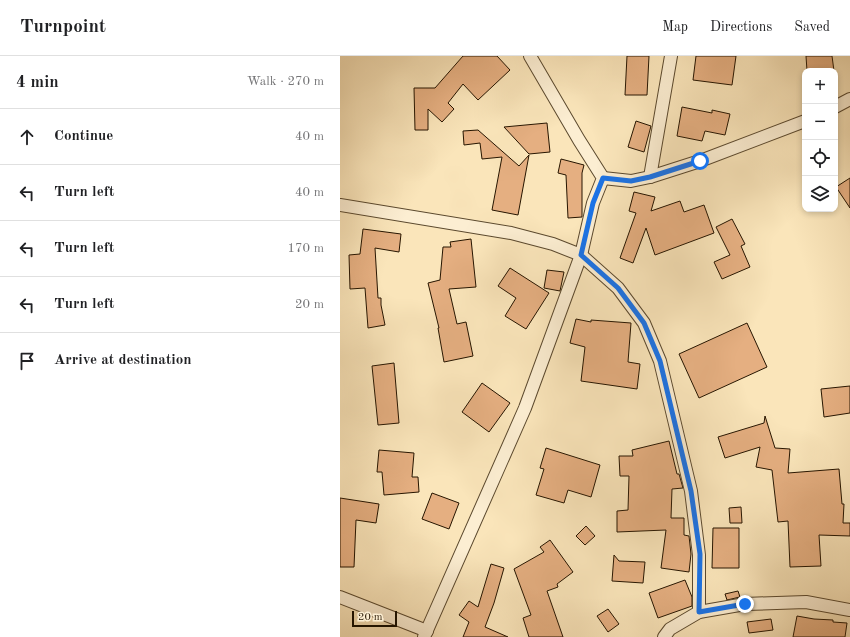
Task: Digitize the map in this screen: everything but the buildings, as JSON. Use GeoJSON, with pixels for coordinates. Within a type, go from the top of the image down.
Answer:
{"type":"FeatureCollection","features":[{"type":"Feature","properties":{"kind":"street"},"geometry":{"type":"LineString","coordinates":[[530,56],[603,178]]}},
{"type":"Feature","properties":{"kind":"street"},"geometry":{"type":"LineString","coordinates":[[650,177],[671,56]]}},
{"type":"Feature","properties":{"kind":"street"},"geometry":{"type":"LineString","coordinates":[[838,105],[850,99]]}},
{"type":"Feature","properties":{"kind":"street"},"geometry":{"type":"LineString","coordinates":[[603,178],[631,181],[650,177],[700,161],[802,122]]}},
{"type":"Feature","properties":{"kind":"street"},"geometry":{"type":"LineString","coordinates":[[340,597],[425,634],[525,408],[581,255],[593,203],[603,178]]}},
{"type":"Feature","properties":{"kind":"street"},"geometry":{"type":"LineString","coordinates":[[340,205],[511,233],[553,244],[581,255],[618,288],[644,323],[660,361],[691,491],[700,554],[699,612]]}},
{"type":"Feature","properties":{"kind":"street"},"geometry":{"type":"LineString","coordinates":[[664,637],[670,630],[699,612],[745,604],[806,602],[850,610]]}},
{"type":"Feature","properties":{"kind":"route"},"geometry":{"type":"LineString","coordinates":[[700,161],[650,177],[631,181],[603,178],[593,203],[581,255],[618,288],[644,323],[660,361],[691,491],[700,554],[699,612],[745,604]]}}]}
